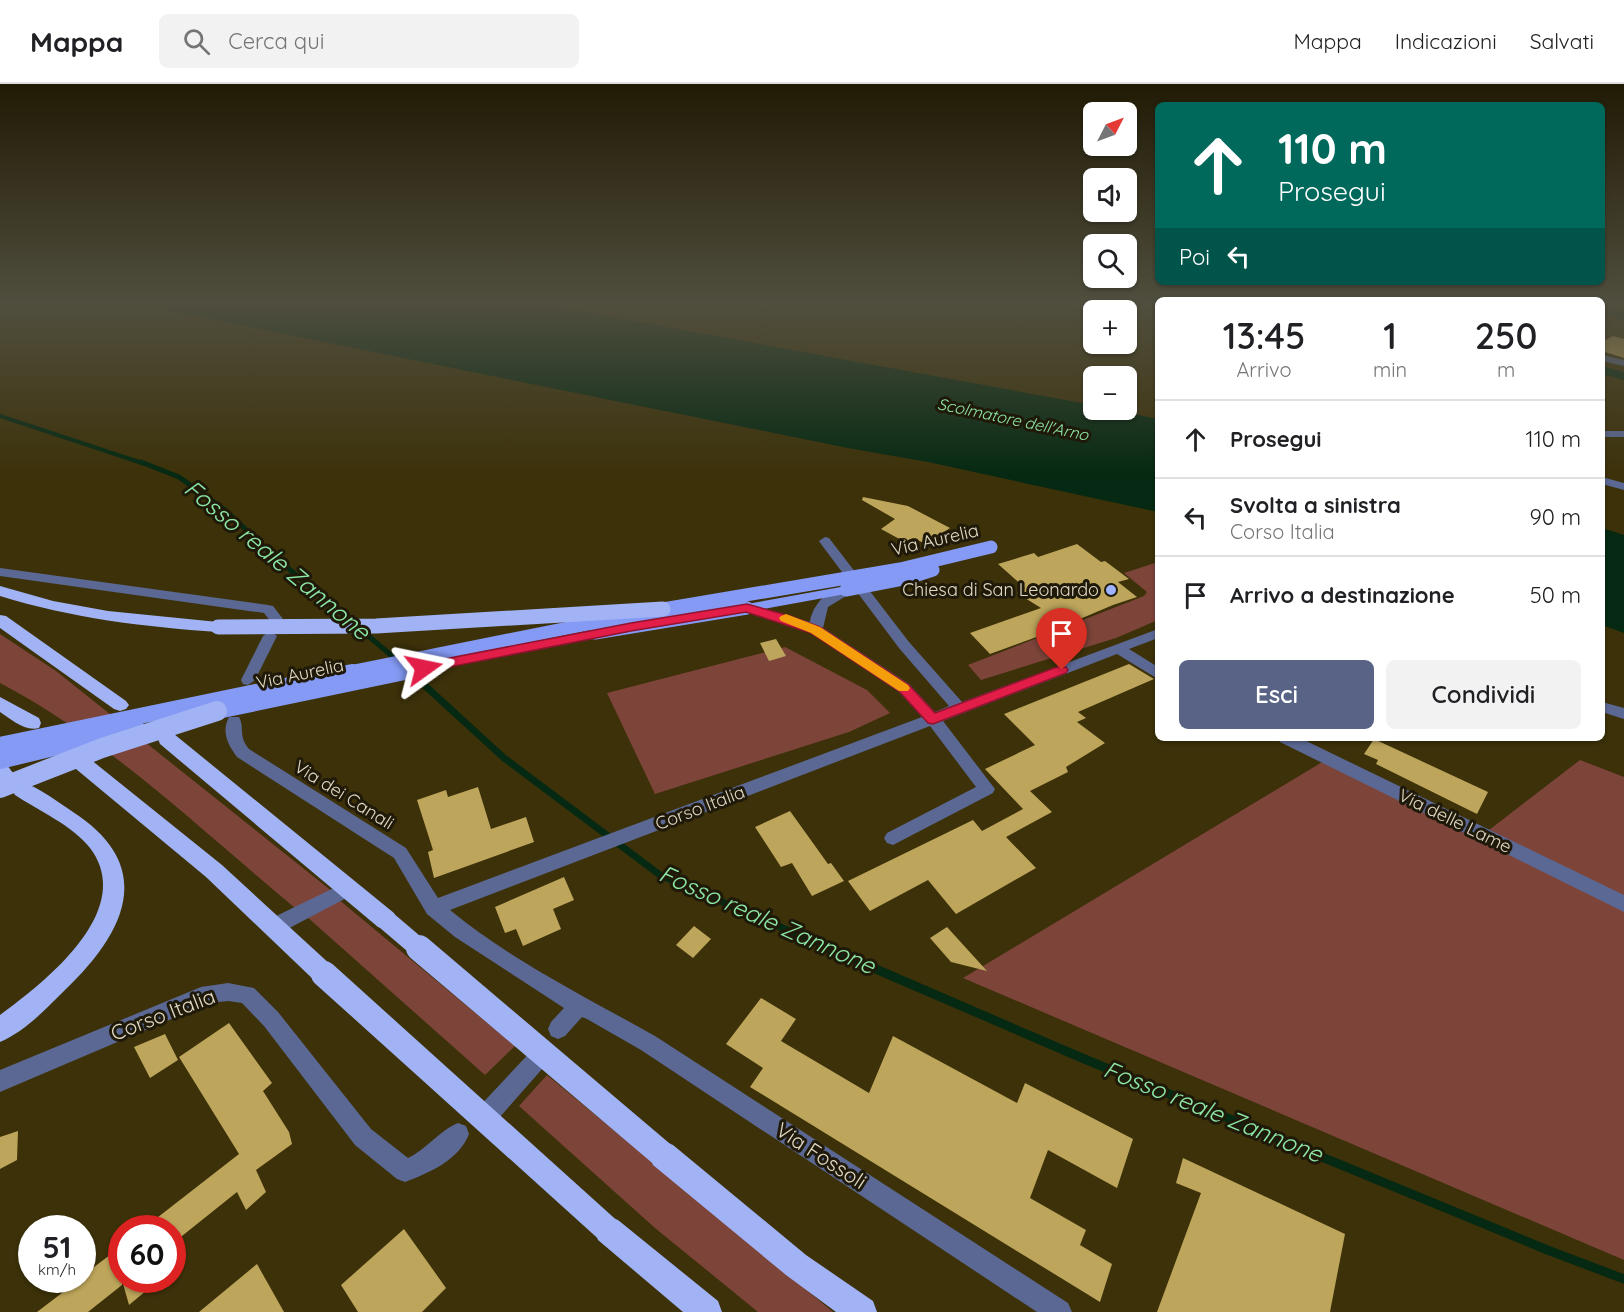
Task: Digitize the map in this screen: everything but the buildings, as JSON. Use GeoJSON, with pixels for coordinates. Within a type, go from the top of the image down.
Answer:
{"type":"FeatureCollection","features":[{"type":"Feature","properties":{"kind":"highway"},"geometry":{"type":"LineString","coordinates":[[0,591],[50,606],[129,619],[218,627],[376,626],[663,609]]}},
{"type":"Feature","properties":{"kind":"highway"},"geometry":{"type":"LineString","coordinates":[[0,620],[120,705]]}},
{"type":"Feature","properties":{"kind":"highway"},"geometry":{"type":"LineString","coordinates":[[0,704],[32,723]]}},
{"type":"Feature","properties":{"kind":"highway"},"geometry":{"type":"LineString","coordinates":[[5,777],[225,716]]}},
{"type":"Feature","properties":{"kind":"highway"},"geometry":{"type":"LineString","coordinates":[[167,739],[796,1265],[862,1312]]}},
{"type":"Feature","properties":{"kind":"highway"},"geometry":{"type":"LineString","coordinates":[[83,764],[214,871],[324,974],[608,1230],[707,1312]]}},
{"type":"Feature","properties":{"kind":"highway"},"geometry":{"type":"LineString","coordinates":[[0,1030],[48,992],[87,952],[104,925],[116,885],[109,861],[98,842],[5,777]]}},
{"type":"Feature","properties":{"kind":"main road","name":"Via Aurelia"},"geometry":{"type":"LineString","coordinates":[[0,744],[663,609],[900,569],[991,547],[908,578],[493,653],[225,716],[111,734],[5,777]]}},
{"type":"Feature","properties":{"kind":"street"},"geometry":{"type":"LineString","coordinates":[[1605,434],[1624,434]]}},
{"type":"Feature","properties":{"kind":"street"},"geometry":{"type":"LineString","coordinates":[[1605,481],[1624,487]]}},
{"type":"Feature","properties":{"kind":"street"},"geometry":{"type":"LineString","coordinates":[[825,541],[904,645],[960,709]]}},
{"type":"Feature","properties":{"kind":"street"},"geometry":{"type":"LineString","coordinates":[[0,572],[268,609],[276,619]]}},
{"type":"Feature","properties":{"kind":"street"},"geometry":{"type":"LineString","coordinates":[[816,630],[818,609],[825,601],[846,590]]}},
{"type":"Feature","properties":{"kind":"street"},"geometry":{"type":"LineString","coordinates":[[747,608],[786,618],[816,630],[904,688],[933,719],[987,789],[893,838]]}},
{"type":"Feature","properties":{"kind":"street","name":"Corso Italia"},"geometry":{"type":"LineString","coordinates":[[434,908],[1155,634]]}},
{"type":"Feature","properties":{"kind":"street"},"geometry":{"type":"LineString","coordinates":[[248,680],[270,636]]}},
{"type":"Feature","properties":{"kind":"street"},"geometry":{"type":"LineString","coordinates":[[1119,649],[1155,672]]}},
{"type":"Feature","properties":{"kind":"street"},"geometry":{"type":"LineString","coordinates":[[1605,708],[1624,714]]}},
{"type":"Feature","properties":{"kind":"street","name":"Via dei Canali"},"geometry":{"type":"LineString","coordinates":[[225,716],[234,741],[243,753],[400,854],[434,908]]}},
{"type":"Feature","properties":{"kind":"street","name":"Via delle Lame"},"geometry":{"type":"LineString","coordinates":[[1292,741],[1624,904]]}},
{"type":"Feature","properties":{"kind":"street"},"geometry":{"type":"LineString","coordinates":[[273,927],[348,889]]}},
{"type":"Feature","properties":{"kind":"street"},"geometry":{"type":"LineString","coordinates":[[434,908],[462,931],[579,1006],[558,1029]]}},
{"type":"Feature","properties":{"kind":"street","name":"Corso Italia"},"geometry":{"type":"LineString","coordinates":[[0,1082],[208,994],[228,992],[247,995],[271,1019],[363,1137],[405,1171],[424,1164],[444,1149],[458,1134]]}},
{"type":"Feature","properties":{"kind":"street","name":"Via Fossoli"},"geometry":{"type":"LineString","coordinates":[[579,1006],[648,1043],[1059,1312]]}},
{"type":"Feature","properties":{"kind":"street"},"geometry":{"type":"LineString","coordinates":[[484,1118],[543,1053]]}},
{"type":"Feature","properties":{"kind":"shaded area"},"geometry":{"type":"Polygon","coordinates":[[[1155,563],[1155,621],[1116,638],[981,680],[968,665],[1144,596],[1147,592],[1124,573],[1155,563]]]}},
{"type":"Feature","properties":{"kind":"shaded area"},"geometry":{"type":"Polygon","coordinates":[[[0,634],[56,671],[333,892],[295,908],[116,758],[79,731],[0,683],[0,634]]]}},
{"type":"Feature","properties":{"kind":"shaded area"},"geometry":{"type":"Polygon","coordinates":[[[785,647],[867,690],[890,713],[849,732],[655,794],[607,693],[785,647]]]}},
{"type":"Feature","properties":{"kind":"shaded area"},"geometry":{"type":"Polygon","coordinates":[[[1580,760],[1624,777],[1624,1260],[963,978],[1324,761],[1480,837],[1580,760]]]}},
{"type":"Feature","properties":{"kind":"shaded area"},"geometry":{"type":"Polygon","coordinates":[[[338,899],[515,1046],[485,1075],[306,916],[338,899]]]}},
{"type":"Feature","properties":{"kind":"shaded area"},"geometry":{"type":"Polygon","coordinates":[[[547,1075],[833,1312],[758,1312],[655,1228],[519,1106],[547,1075]]]}},
{"type":"Feature","properties":{"kind":"water","name":"Scolmatore dell'Arno"},"geometry":{"type":"Polygon","coordinates":[[[420,361],[854,361],[1083,403],[1083,420],[1137,420],[1137,415],[1155,418],[1155,511],[928,462],[848,448],[420,361]]]}},
{"type":"Feature","properties":{"kind":"water"},"geometry":{"type":"Polygon","coordinates":[[[1605,529],[1624,535],[1624,633],[1605,626],[1605,529]]]}},
{"type":"Feature","properties":{"kind":"waterway"},"geometry":{"type":"LineString","coordinates":[[1605,371],[1624,376]]}},
{"type":"Feature","properties":{"kind":"waterway","name":"Fosso reale Zannone"},"geometry":{"type":"LineString","coordinates":[[0,416],[145,464]]}},
{"type":"Feature","properties":{"kind":"waterway","name":"Fosso reale Zannone"},"geometry":{"type":"LineString","coordinates":[[141,462],[179,477],[225,510],[276,558],[398,661]]}},
{"type":"Feature","properties":{"kind":"waterway","name":"Fosso reale Zannone"},"geometry":{"type":"LineString","coordinates":[[410,672],[504,758],[660,875],[831,949]]}},
{"type":"Feature","properties":{"kind":"waterway","name":"Fosso reale Zannone"},"geometry":{"type":"LineString","coordinates":[[827,948],[1082,1058],[1550,1251],[1624,1279]]}},
{"type":"Feature","properties":{"kind":"slow traffic"},"geometry":{"type":"LineString","coordinates":[[786,618],[816,630],[903,688]]}},
{"type":"Feature","properties":{"kind":"place","name":"Chiesa di San Leonardo"},"geometry":{"type":"Point","coordinates":[1111,590]}},
{"type":"Feature","properties":{"kind":"route"},"geometry":{"type":"LineString","coordinates":[[424,668],[631,627],[747,608],[786,618],[816,630],[904,688],[933,719],[1062,670]]}}]}
